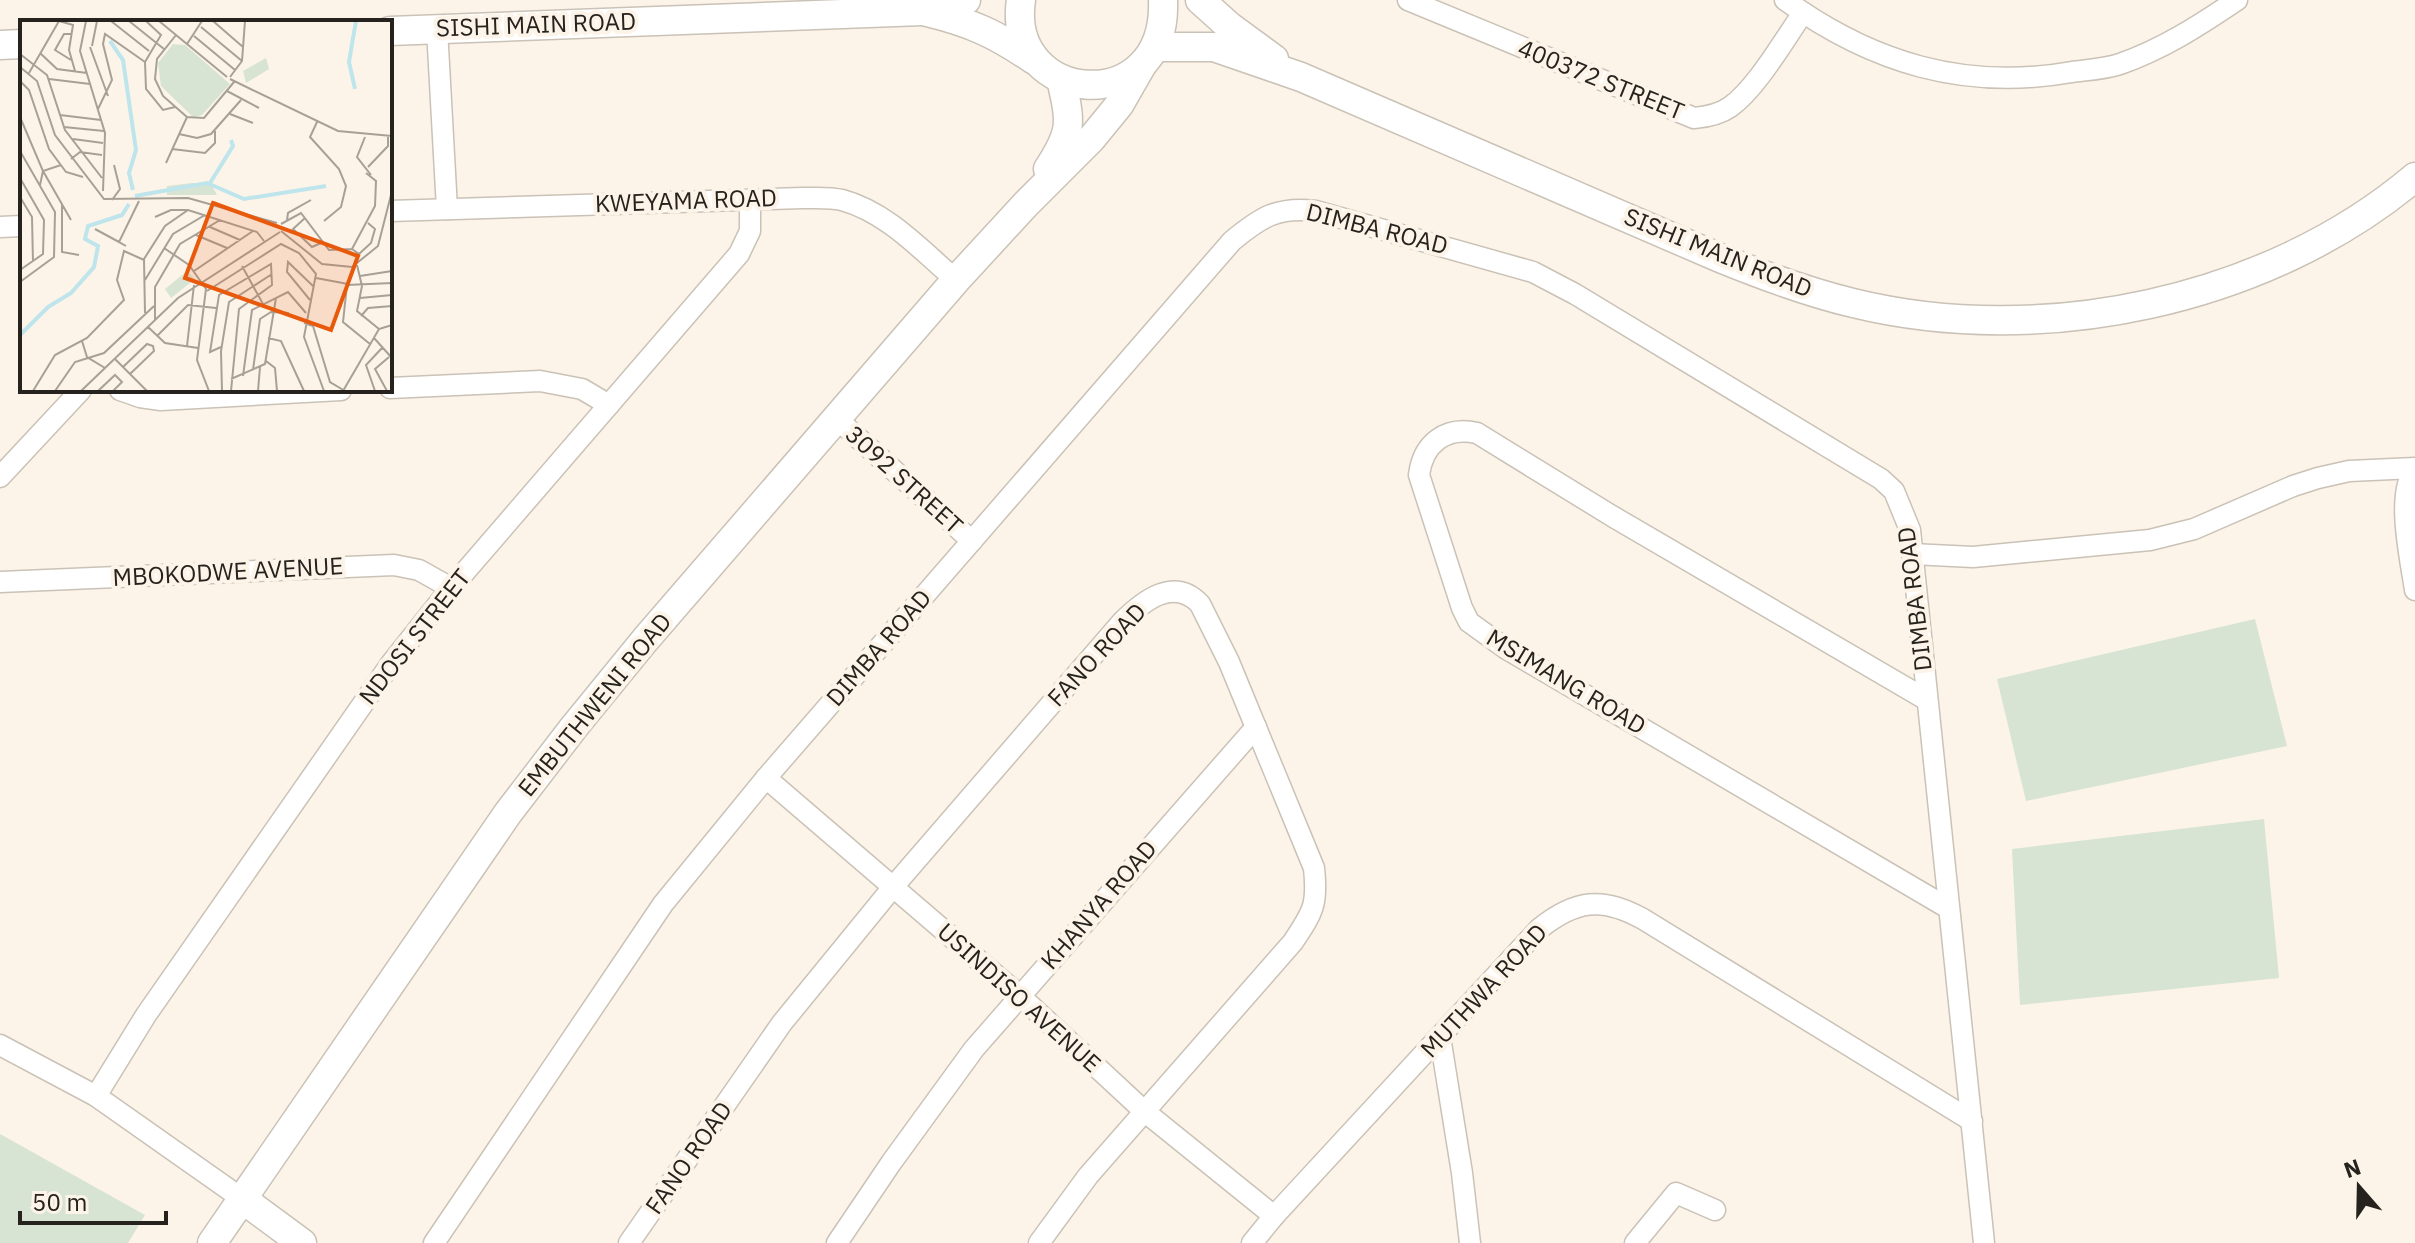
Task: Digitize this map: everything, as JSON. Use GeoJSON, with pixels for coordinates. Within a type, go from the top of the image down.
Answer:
{"type":"FeatureCollection","features":[{"type":"Feature","properties":{"kind":"street","name":"SISHI MAIN ROAD"},"geometry":{"type":"LineString","coordinates":[[392,31],[922,11],[966,0]]}},
{"type":"Feature","properties":{"kind":"street"},"geometry":{"type":"LineString","coordinates":[[1021,0],[1019,15],[1024,40],[1038,62]]}},
{"type":"Feature","properties":{"kind":"street","name":"EMBUTHWENI ROAD"},"geometry":{"type":"LineString","coordinates":[[212,1243],[508,813],[645,640],[956,280],[1092,138],[1119,105],[1149,56],[1164,23],[1163,0]]}},
{"type":"Feature","properties":{"kind":"street","name":"SISHI MAIN ROAD"},"geometry":{"type":"LineString","coordinates":[[1200,0],[1229,26],[1301,77]]}},
{"type":"Feature","properties":{"kind":"street","name":"400372 STREET"},"geometry":{"type":"LineString","coordinates":[[1408,0],[1694,118],[1708,117],[1730,108],[1776,53],[1803,13]]}},
{"type":"Feature","properties":{"kind":"street"},"geometry":{"type":"LineString","coordinates":[[1785,0],[1841,38],[1891,58],[1953,76],[2032,79],[2118,64],[2184,36],[2237,0]]}},
{"type":"Feature","properties":{"kind":"street","name":"SISHI MAIN ROAD"},"geometry":{"type":"LineString","coordinates":[[922,11],[978,26],[1000,37],[1061,79]]}},
{"type":"Feature","properties":{"kind":"street"},"geometry":{"type":"LineString","coordinates":[[437,29],[447,209]]}},
{"type":"Feature","properties":{"kind":"street"},"geometry":{"type":"LineString","coordinates":[[0,45],[20,44]]}},
{"type":"Feature","properties":{"kind":"street","name":"SISHI MAIN ROAD"},"geometry":{"type":"LineString","coordinates":[[1149,56],[1214,47],[1301,77],[1790,286],[1856,304],[1925,315],[1989,320],[2066,316],[2152,304],[2201,292],[2270,266],[2325,237],[2394,194],[2415,177]]}},
{"type":"Feature","properties":{"kind":"street"},"geometry":{"type":"LineString","coordinates":[[1061,79],[1082,85],[1104,85],[1125,78],[1149,56]]}},
{"type":"Feature","properties":{"kind":"street","name":"EMBUTHWENI ROAD"},"geometry":{"type":"LineString","coordinates":[[1026,204],[1064,144],[1068,132],[1061,79]]}},
{"type":"Feature","properties":{"kind":"street","name":"KWEYAMA ROAD"},"geometry":{"type":"LineString","coordinates":[[392,211],[839,199],[865,208],[888,222],[956,280]]}},
{"type":"Feature","properties":{"kind":"street","name":"NDOSI STREET"},"geometry":{"type":"LineString","coordinates":[[96,1096],[146,1015],[390,665],[451,588],[739,254],[750,231],[750,200]]}},
{"type":"Feature","properties":{"kind":"street","name":"DIMBA ROAD"},"geometry":{"type":"LineString","coordinates":[[434,1243],[663,904],[766,778],[1232,241],[1266,216],[1295,208],[1316,211],[1533,272],[1575,294],[1881,479],[1894,491],[1910,530],[1984,1243]]}},
{"type":"Feature","properties":{"kind":"street"},"geometry":{"type":"LineString","coordinates":[[0,227],[20,226]]}},
{"type":"Feature","properties":{"kind":"street"},"geometry":{"type":"LineString","coordinates":[[392,388],[540,381],[582,389],[609,405]]}},
{"type":"Feature","properties":{"kind":"street"},"geometry":{"type":"LineString","coordinates":[[0,477],[79,392]]}},
{"type":"Feature","properties":{"kind":"street"},"geometry":{"type":"LineString","coordinates":[[126,392],[161,400],[305,392]]}},
{"type":"Feature","properties":{"kind":"street","name":"3092 STREET"},"geometry":{"type":"LineString","coordinates":[[837,419],[972,541]]}},
{"type":"Feature","properties":{"kind":"street","name":"MSIMANG ROAD"},"geometry":{"type":"LineString","coordinates":[[1927,700],[1612,516],[1477,433],[1465,430],[1451,432],[1428,447],[1421,460],[1419,475],[1449,574],[1469,622],[1505,648],[1948,908]]}},
{"type":"Feature","properties":{"kind":"street"},"geometry":{"type":"LineString","coordinates":[[1912,554],[1973,557],[2150,540],[2194,529],[2318,478],[2349,471],[2415,469]]}},
{"type":"Feature","properties":{"kind":"street"},"geometry":{"type":"LineString","coordinates":[[2415,469],[2405,495],[2415,590]]}},
{"type":"Feature","properties":{"kind":"street","name":"MBOKODWE AVENUE"},"geometry":{"type":"LineString","coordinates":[[0,582],[394,565],[419,570],[451,588]]}},
{"type":"Feature","properties":{"kind":"street","name":"FANO ROAD"},"geometry":{"type":"LineString","coordinates":[[629,1243],[782,1023],[893,887],[1122,622],[1154,596],[1179,591],[1200,604],[1229,662],[1314,868],[1317,894],[1311,915],[1293,942],[1088,1176],[1039,1243]]}},
{"type":"Feature","properties":{"kind":"street","name":"KHANYA ROAD"},"geometry":{"type":"LineString","coordinates":[[837,1243],[974,1049],[1256,727]]}},
{"type":"Feature","properties":{"kind":"street","name":"USINDISO AVENUE"},"geometry":{"type":"LineString","coordinates":[[766,778],[1019,995],[1144,1111],[1274,1216]]}},
{"type":"Feature","properties":{"kind":"street","name":"MUTHWA ROAD"},"geometry":{"type":"LineString","coordinates":[[1252,1243],[1549,921],[1559,913],[1583,905],[1609,904],[1643,919],[1972,1121]]}},
{"type":"Feature","properties":{"kind":"street"},"geometry":{"type":"LineString","coordinates":[[1440,1037],[1470,1243]]}},
{"type":"Feature","properties":{"kind":"street"},"geometry":{"type":"LineString","coordinates":[[0,1045],[96,1096],[302,1243]]}},
{"type":"Feature","properties":{"kind":"street"},"geometry":{"type":"LineString","coordinates":[[1635,1243],[1676,1193],[1715,1210]]}},
{"type":"Feature","properties":{"kind":"green space"},"geometry":{"type":"Polygon","coordinates":[[[2255,619],[2287,746],[2026,801],[1997,679],[2255,619]]]}},
{"type":"Feature","properties":{"kind":"green space"},"geometry":{"type":"Polygon","coordinates":[[[2264,819],[2279,978],[2020,1005],[2012,849],[2264,819]]]}},
{"type":"Feature","properties":{"kind":"green space"},"geometry":{"type":"Polygon","coordinates":[[[0,1134],[145,1215],[128,1243],[0,1243],[0,1134]]]}}]}
